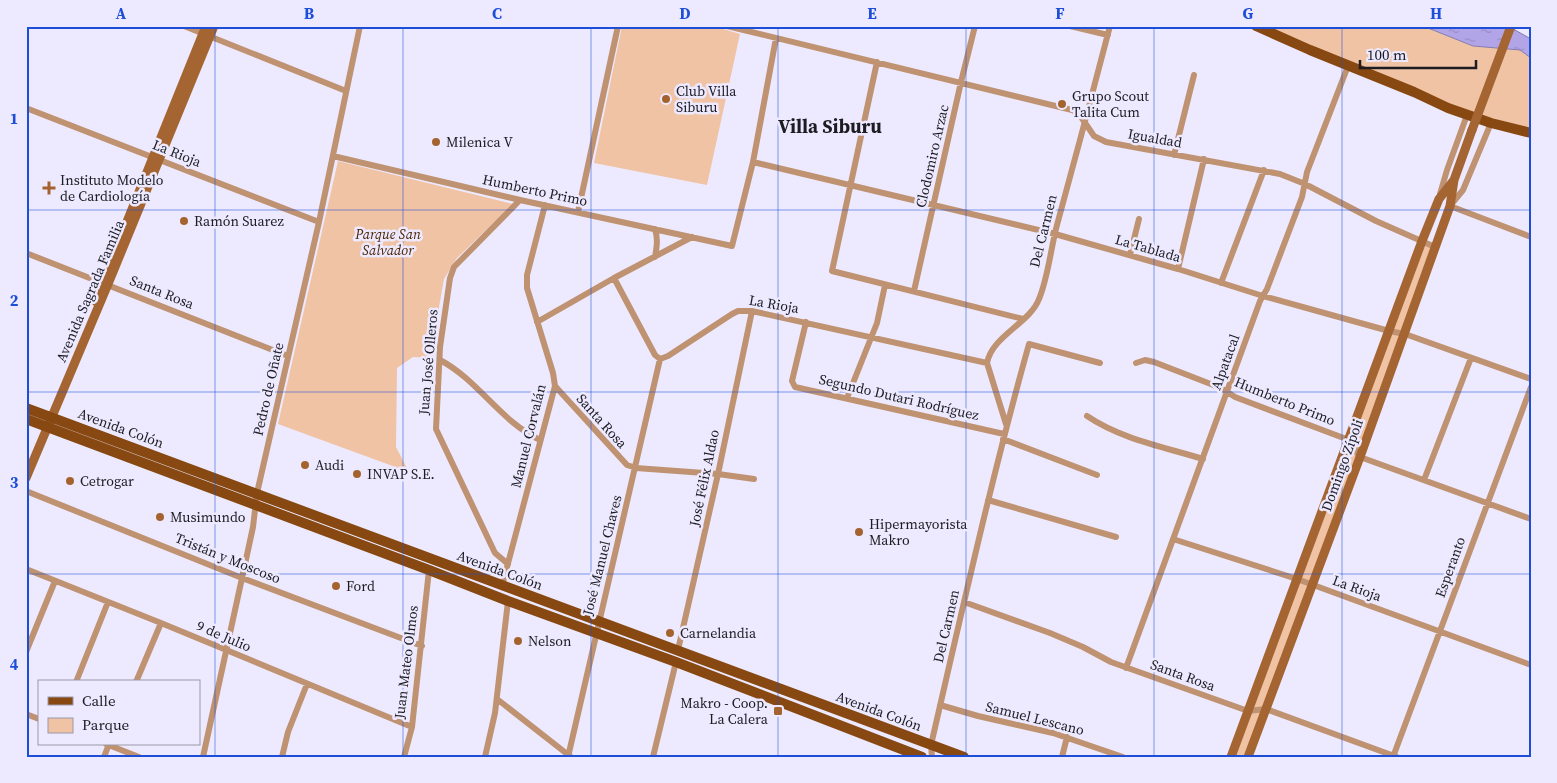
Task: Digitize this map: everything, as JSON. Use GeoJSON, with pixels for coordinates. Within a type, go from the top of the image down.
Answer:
{"type":"FeatureCollection","features":[{"type":"Feature","properties":{"kind":"main road","name":"Avenida Sagrada Familia"},"geometry":{"type":"LineString","coordinates":[[26,478],[206,32],[214,26]]}},
{"type":"Feature","properties":{"kind":"main road"},"geometry":{"type":"LineString","coordinates":[[1256,26],[1467,115],[1531,133]]}},
{"type":"Feature","properties":{"kind":"main road","name":"Domingo Zípoli"},"geometry":{"type":"LineString","coordinates":[[1248,757],[1360,457],[1450,206],[1454,180],[1511,26]]}},
{"type":"Feature","properties":{"kind":"main road","name":"Domingo Zípoli"},"geometry":{"type":"LineString","coordinates":[[1230,757],[1422,241],[1439,199],[1454,180]]}},
{"type":"Feature","properties":{"kind":"main road","name":"Avenida Colón"},"geometry":{"type":"LineString","coordinates":[[26,408],[50,422],[256,506],[676,662],[922,757]]}},
{"type":"Feature","properties":{"kind":"main road","name":"Avenida Colón"},"geometry":{"type":"LineString","coordinates":[[26,419],[50,422],[257,493],[964,757]]}},
{"type":"Feature","properties":{"kind":"street"},"geometry":{"type":"LineString","coordinates":[[184,26],[206,32],[346,91]]}},
{"type":"Feature","properties":{"kind":"street","name":"Pedro de Oñate"},"geometry":{"type":"LineString","coordinates":[[203,757],[242,578],[257,493],[319,222],[360,26]]}},
{"type":"Feature","properties":{"kind":"street"},"geometry":{"type":"LineString","coordinates":[[578,212],[618,26]]}},
{"type":"Feature","properties":{"kind":"street","name":"Igualdad"},"geometry":{"type":"LineString","coordinates":[[728,26],[1072,110],[1079,114],[1094,136],[1106,142],[1280,174],[1305,184],[1358,213],[1435,247]]}},
{"type":"Feature","properties":{"kind":"street","name":"Clodomiro Arzac"},"geometry":{"type":"LineString","coordinates":[[914,291],[975,26]]}},
{"type":"Feature","properties":{"kind":"street"},"geometry":{"type":"LineString","coordinates":[[1070,26],[1108,35]]}},
{"type":"Feature","properties":{"kind":"street","name":"Del Carmen"},"geometry":{"type":"LineString","coordinates":[[1006,425],[987,363],[988,357],[995,346],[1037,304],[1040,297],[1110,26]]}},
{"type":"Feature","properties":{"kind":"street"},"geometry":{"type":"LineString","coordinates":[[752,162],[776,38]]}},
{"type":"Feature","properties":{"kind":"street"},"geometry":{"type":"LineString","coordinates":[[877,62],[832,271],[1023,319]]}},
{"type":"Feature","properties":{"kind":"street","name":"Alpatacal"},"geometry":{"type":"LineString","coordinates":[[1126,668],[1260,301],[1267,289],[1302,197],[1307,172],[1348,66]]}},
{"type":"Feature","properties":{"kind":"street"},"geometry":{"type":"LineString","coordinates":[[1174,154],[1194,76]]}},
{"type":"Feature","properties":{"kind":"street","name":"La Rioja"},"geometry":{"type":"LineString","coordinates":[[26,108],[319,222]]}},
{"type":"Feature","properties":{"kind":"street","name":"Domingo Zípoli"},"geometry":{"type":"LineString","coordinates":[[1439,199],[1447,170],[1467,115]]}},
{"type":"Feature","properties":{"kind":"street"},"geometry":{"type":"LineString","coordinates":[[1491,123],[1463,190],[1450,206],[1531,237]]}},
{"type":"Feature","properties":{"kind":"street","name":"Humberto Primo"},"geometry":{"type":"LineString","coordinates":[[332,156],[520,200],[732,246],[752,162]]}},
{"type":"Feature","properties":{"kind":"street"},"geometry":{"type":"LineString","coordinates":[[1178,269],[1204,159]]}},
{"type":"Feature","properties":{"kind":"street","name":"La Tablada"},"geometry":{"type":"LineString","coordinates":[[752,162],[1055,234],[1178,269],[1263,296],[1404,334],[1531,379]]}},
{"type":"Feature","properties":{"kind":"street"},"geometry":{"type":"LineString","coordinates":[[1221,283],[1264,170]]}},
{"type":"Feature","properties":{"kind":"street","name":"Juan José Olleros"},"geometry":{"type":"LineString","coordinates":[[508,564],[495,553],[436,429],[441,336],[452,271],[520,200]]}},
{"type":"Feature","properties":{"kind":"street","name":"Manuel Corvalán"},"geometry":{"type":"LineString","coordinates":[[502,586],[554,386],[554,373],[526,281],[546,205]]}},
{"type":"Feature","properties":{"kind":"street"},"geometry":{"type":"LineString","coordinates":[[1130,255],[1139,219]]}},
{"type":"Feature","properties":{"kind":"street"},"geometry":{"type":"LineString","coordinates":[[655,229],[658,237],[655,257]]}},
{"type":"Feature","properties":{"kind":"street"},"geometry":{"type":"LineString","coordinates":[[537,322],[614,278],[692,237]]}},
{"type":"Feature","properties":{"kind":"street","name":"Santa Rosa"},"geometry":{"type":"LineString","coordinates":[[26,253],[288,356]]}},
{"type":"Feature","properties":{"kind":"street"},"geometry":{"type":"LineString","coordinates":[[614,278],[655,355],[660,359]]}},
{"type":"Feature","properties":{"kind":"street"},"geometry":{"type":"LineString","coordinates":[[847,398],[877,323],[885,284]]}},
{"type":"Feature","properties":{"kind":"street","name":"La Rioja"},"geometry":{"type":"LineString","coordinates":[[660,359],[668,356],[732,314],[738,311],[752,311],[872,336],[987,363]]}},
{"type":"Feature","properties":{"kind":"street","name":"José Félix Aldao"},"geometry":{"type":"LineString","coordinates":[[678,650],[718,474],[752,311]]}},
{"type":"Feature","properties":{"kind":"street","name":"Segundo Dutari Rodríguez"},"geometry":{"type":"LineString","coordinates":[[806,322],[792,381],[794,387],[847,398],[1004,437]]}},
{"type":"Feature","properties":{"kind":"street","name":"Del Carmen"},"geometry":{"type":"LineString","coordinates":[[932,757],[931,744],[964,602],[1006,425],[1029,344],[1100,363]]}},
{"type":"Feature","properties":{"kind":"street"},"geometry":{"type":"LineString","coordinates":[[1424,480],[1471,358]]}},
{"type":"Feature","properties":{"kind":"street","name":"José Manuel Chaves"},"geometry":{"type":"LineString","coordinates":[[569,756],[660,359]]}},
{"type":"Feature","properties":{"kind":"street"},"geometry":{"type":"LineString","coordinates":[[440,360],[454,368],[525,433],[540,440]]}},
{"type":"Feature","properties":{"kind":"street","name":"Humberto Primo"},"geometry":{"type":"LineString","coordinates":[[1136,363],[1144,360],[1154,362],[1221,388],[1235,397],[1349,440]]}},
{"type":"Feature","properties":{"kind":"street","name":"Santa Rosa"},"geometry":{"type":"LineString","coordinates":[[554,386],[622,462],[636,468],[718,474],[754,479]]}},
{"type":"Feature","properties":{"kind":"street","name":"Esperanto"},"geometry":{"type":"LineString","coordinates":[[1395,756],[1531,386]]}},
{"type":"Feature","properties":{"kind":"street"},"geometry":{"type":"LineString","coordinates":[[1087,416],[1116,433],[1203,459]]}},
{"type":"Feature","properties":{"kind":"street"},"geometry":{"type":"LineString","coordinates":[[1004,437],[1097,475]]}},
{"type":"Feature","properties":{"kind":"street"},"geometry":{"type":"LineString","coordinates":[[1349,440],[1360,457],[1531,519]]}},
{"type":"Feature","properties":{"kind":"street","name":"Tristán y Moscoso"},"geometry":{"type":"LineString","coordinates":[[26,491],[242,578],[422,646]]}},
{"type":"Feature","properties":{"kind":"street"},"geometry":{"type":"LineString","coordinates":[[988,500],[1116,537]]}},
{"type":"Feature","properties":{"kind":"street","name":"La Rioja"},"geometry":{"type":"LineString","coordinates":[[1173,539],[1297,579],[1531,665]]}},
{"type":"Feature","properties":{"kind":"street","name":"9 de Julio"},"geometry":{"type":"LineString","coordinates":[[26,569],[412,727]]}},
{"type":"Feature","properties":{"kind":"street","name":"Juan Mateo Olmos"},"geometry":{"type":"LineString","coordinates":[[404,757],[412,727],[429,570]]}},
{"type":"Feature","properties":{"kind":"street"},"geometry":{"type":"LineString","coordinates":[[26,652],[55,581]]}},
{"type":"Feature","properties":{"kind":"street"},"geometry":{"type":"LineString","coordinates":[[485,757],[497,699],[508,601]]}},
{"type":"Feature","properties":{"kind":"street"},"geometry":{"type":"LineString","coordinates":[[77,680],[108,602]]}},
{"type":"Feature","properties":{"kind":"street","name":"Santa Rosa"},"geometry":{"type":"LineString","coordinates":[[964,602],[1050,633],[1126,668],[1248,711],[1266,709],[1395,756]]}},
{"type":"Feature","properties":{"kind":"street"},"geometry":{"type":"LineString","coordinates":[[137,680],[161,623]]}},
{"type":"Feature","properties":{"kind":"street"},"geometry":{"type":"LineString","coordinates":[[653,757],[676,662]]}},
{"type":"Feature","properties":{"kind":"street"},"geometry":{"type":"LineString","coordinates":[[282,757],[288,732],[307,684]]}},
{"type":"Feature","properties":{"kind":"street"},"geometry":{"type":"LineString","coordinates":[[497,699],[569,756]]}},
{"type":"Feature","properties":{"kind":"street","name":"Samuel Lescano"},"geometry":{"type":"LineString","coordinates":[[940,705],[1067,737],[1123,757]]}},
{"type":"Feature","properties":{"kind":"street"},"geometry":{"type":"LineString","coordinates":[[26,714],[38,719]]}},
{"type":"Feature","properties":{"kind":"street"},"geometry":{"type":"LineString","coordinates":[[1062,757],[1067,737]]}},
{"type":"Feature","properties":{"kind":"street"},"geometry":{"type":"LineString","coordinates":[[111,746],[139,757]]}},
{"type":"Feature","properties":{"kind":"green space","name":"Club Villa Siburu"},"geometry":{"type":"Polygon","coordinates":[[[622,26],[713,26],[740,34],[707,185],[594,163],[622,26]]]}},
{"type":"Feature","properties":{"kind":"green space"},"geometry":{"type":"Polygon","coordinates":[[[1256,26],[1423,26],[1473,46],[1520,50],[1531,58],[1531,133],[1511,129],[1256,26]]]}},
{"type":"Feature","properties":{"kind":"green space","name":"Parque San Salvador"},"geometry":{"type":"Polygon","coordinates":[[[338,161],[513,204],[457,258],[444,279],[430,358],[413,357],[397,368],[396,447],[409,472],[278,424],[338,161]]]}},
{"type":"Feature","properties":{"kind":"green space"},"geometry":{"type":"Polygon","coordinates":[[[1422,241],[1435,247],[1248,757],[1231,757],[1422,241]]]}},
{"type":"Feature","properties":{"kind":"water"},"geometry":{"type":"Polygon","coordinates":[[[1423,26],[1508,26],[1531,39],[1531,58],[1520,50],[1473,46],[1423,26]]]}},
{"type":"Feature","properties":{"kind":"place","name":"Club Villa Siburu"},"geometry":{"type":"Point","coordinates":[666,99]}},
{"type":"Feature","properties":{"kind":"place","name":"Grupo Scout Talita Cum"},"geometry":{"type":"Point","coordinates":[1062,104]}},
{"type":"Feature","properties":{"kind":"place","name":"Milenica V"},"geometry":{"type":"Point","coordinates":[436,142]}},
{"type":"Feature","properties":{"kind":"place","name":"Instituto Modelo de Cardiología"},"geometry":{"type":"Point","coordinates":[49,188]}},
{"type":"Feature","properties":{"kind":"place","name":"Ramón Suarez"},"geometry":{"type":"Point","coordinates":[184,221]}},
{"type":"Feature","properties":{"kind":"place","name":"Audi"},"geometry":{"type":"Point","coordinates":[305,465]}},
{"type":"Feature","properties":{"kind":"place","name":"INVAP S.E."},"geometry":{"type":"Point","coordinates":[357,474]}},
{"type":"Feature","properties":{"kind":"place","name":"Cetrogar"},"geometry":{"type":"Point","coordinates":[70,481]}},
{"type":"Feature","properties":{"kind":"place","name":"Musimundo"},"geometry":{"type":"Point","coordinates":[160,517]}},
{"type":"Feature","properties":{"kind":"place","name":"Hipermayorista Makro"},"geometry":{"type":"Point","coordinates":[859,532]}},
{"type":"Feature","properties":{"kind":"place","name":"Ford"},"geometry":{"type":"Point","coordinates":[336,586]}},
{"type":"Feature","properties":{"kind":"place","name":"Carnelandia"},"geometry":{"type":"Point","coordinates":[670,633]}},
{"type":"Feature","properties":{"kind":"place","name":"Nelson"},"geometry":{"type":"Point","coordinates":[518,641]}},
{"type":"Feature","properties":{"kind":"place","name":"Makro - Coop. La Calera"},"geometry":{"type":"Point","coordinates":[778,711]}},
{"type":"Feature","properties":{"kind":"district","name":"Villa Siburu"},"geometry":{"type":"Point","coordinates":[830,126]}}]}
